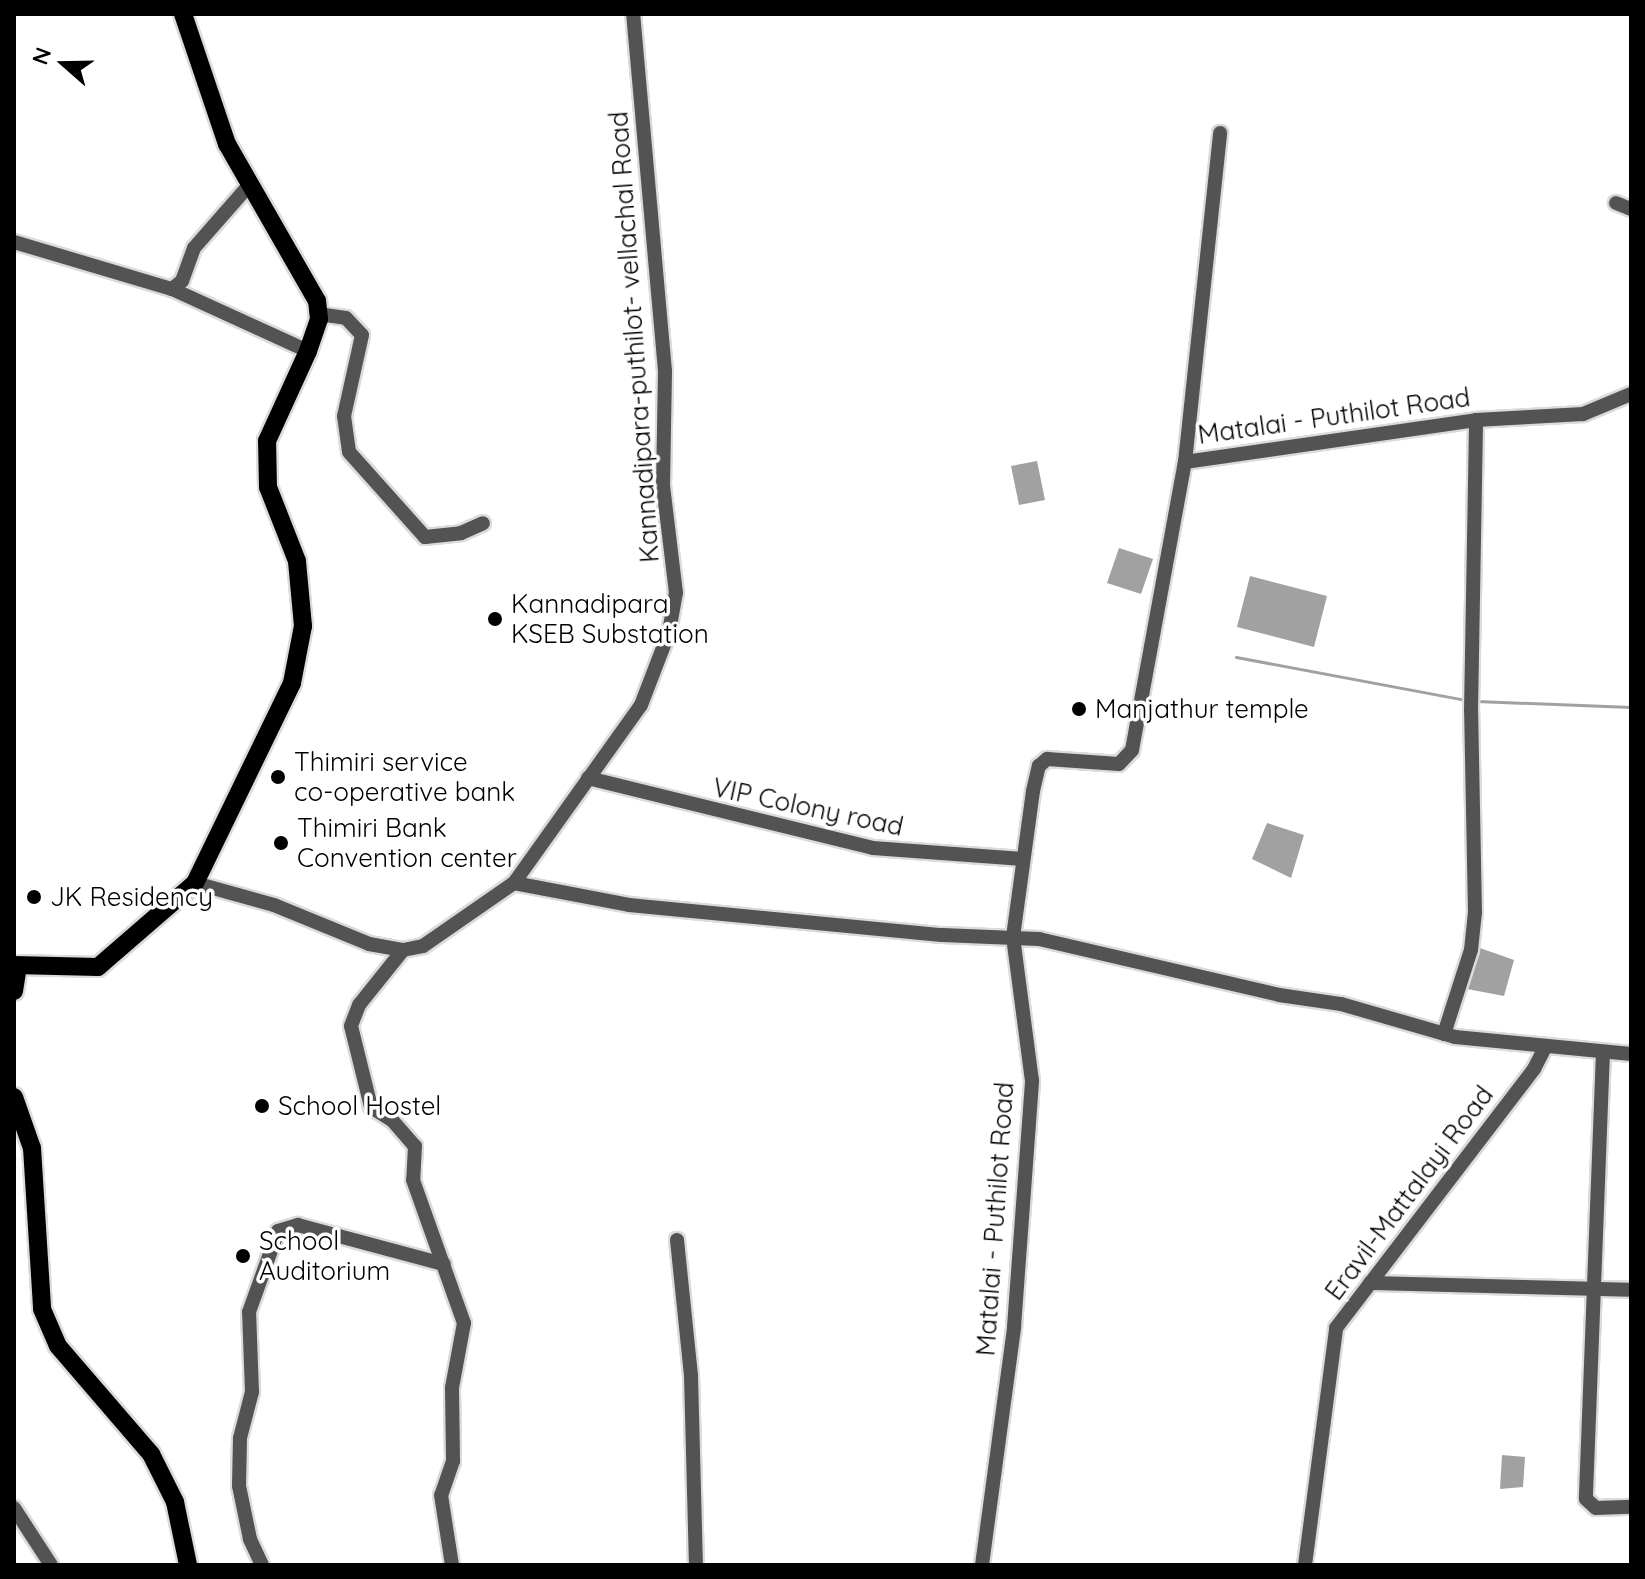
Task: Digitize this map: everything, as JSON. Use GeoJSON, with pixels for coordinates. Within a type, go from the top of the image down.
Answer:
{"type":"FeatureCollection","features":[{"type":"Feature","properties":{"kind":"main road"},"geometry":{"type":"LineString","coordinates":[[14,991],[16,966],[98,967],[195,883],[292,683],[303,626],[297,561],[268,487],[267,441],[308,351],[318,314],[313,288],[227,144],[183,14]]}},
{"type":"Feature","properties":{"kind":"main road"},"geometry":{"type":"LineString","coordinates":[[14,1097],[32,1148],[42,1309],[58,1346],[151,1454],[175,1502],[188,1565]]}},
{"type":"Feature","properties":{"kind":"street","name":"Kannadipara-puthilot- vellachal Road"},"geometry":{"type":"LineString","coordinates":[[403,950],[423,946],[514,883],[641,705],[669,632],[676,593],[663,486],[665,371],[633,14]]}},
{"type":"Feature","properties":{"kind":"street"},"geometry":{"type":"LineString","coordinates":[[1185,462],[1220,133]]}},
{"type":"Feature","properties":{"kind":"street"},"geometry":{"type":"LineString","coordinates":[[172,289],[182,281],[194,248],[250,184]]}},
{"type":"Feature","properties":{"kind":"street"},"geometry":{"type":"LineString","coordinates":[[1616,203],[1631,209]]}},
{"type":"Feature","properties":{"kind":"street"},"geometry":{"type":"LineString","coordinates":[[14,242],[172,289],[308,351]]}},
{"type":"Feature","properties":{"kind":"street"},"geometry":{"type":"LineString","coordinates":[[318,314],[346,318],[362,335],[344,416],[349,452],[425,537],[461,533],[483,523]]}},
{"type":"Feature","properties":{"kind":"street","name":"Matalai - Puthilot Road"},"geometry":{"type":"LineString","coordinates":[[982,1565],[1014,1327],[1032,1081],[1013,937],[1039,766],[1047,759],[1119,764],[1132,750],[1185,462],[1476,420],[1583,414],[1631,394]]}},
{"type":"Feature","properties":{"kind":"street"},"geometry":{"type":"LineString","coordinates":[[1444,1034],[1471,950],[1475,913],[1471,711],[1476,420]]}},
{"type":"Feature","properties":{"kind":"street","name":"VIP Colony road"},"geometry":{"type":"LineString","coordinates":[[588,778],[873,848],[1023,859]]}},
{"type":"Feature","properties":{"kind":"street"},"geometry":{"type":"LineString","coordinates":[[195,883],[274,905],[369,944],[403,950],[359,1005],[351,1026],[354,1055],[371,1107],[392,1120],[415,1146],[413,1180],[464,1323],[452,1388],[453,1461],[441,1495],[452,1565]]}},
{"type":"Feature","properties":{"kind":"street"},"geometry":{"type":"LineString","coordinates":[[514,883],[629,905],[1013,937],[1341,1004],[1444,1034],[1631,1054]]}},
{"type":"Feature","properties":{"kind":"street","name":"Eravil-Mattalayi Road"},"geometry":{"type":"LineString","coordinates":[[1305,1565],[1336,1328],[1534,1069],[1545,1047]]}},
{"type":"Feature","properties":{"kind":"street"},"geometry":{"type":"LineString","coordinates":[[1603,1052],[1586,1499],[1596,1508],[1631,1507]]}},
{"type":"Feature","properties":{"kind":"street"},"geometry":{"type":"LineString","coordinates":[[262,1565],[250,1539],[239,1486],[240,1438],[252,1392],[249,1312],[278,1231],[298,1225],[444,1264]]}},
{"type":"Feature","properties":{"kind":"street"},"geometry":{"type":"LineString","coordinates":[[677,1240],[691,1376],[696,1565]]}},
{"type":"Feature","properties":{"kind":"street"},"geometry":{"type":"LineString","coordinates":[[1370,1283],[1631,1290]]}},
{"type":"Feature","properties":{"kind":"street"},"geometry":{"type":"LineString","coordinates":[[14,1508],[51,1565]]}},
{"type":"Feature","properties":{"kind":"shaded area"},"geometry":{"type":"Polygon","coordinates":[[[1037,461],[1045,500],[1019,505],[1011,466],[1037,461]]]}},
{"type":"Feature","properties":{"kind":"shaded area"},"geometry":{"type":"Polygon","coordinates":[[[1119,548],[1153,559],[1141,594],[1107,583],[1119,548]]]}},
{"type":"Feature","properties":{"kind":"shaded area"},"geometry":{"type":"Polygon","coordinates":[[[1250,576],[1327,596],[1314,647],[1237,627],[1250,576]]]}},
{"type":"Feature","properties":{"kind":"shaded area"},"geometry":{"type":"Polygon","coordinates":[[[1267,823],[1304,835],[1291,878],[1252,859],[1267,823]]]}},
{"type":"Feature","properties":{"kind":"shaded area"},"geometry":{"type":"Polygon","coordinates":[[[1480,948],[1514,960],[1504,996],[1467,989],[1480,948]]]}},
{"type":"Feature","properties":{"kind":"shaded area"},"geometry":{"type":"Polygon","coordinates":[[[1502,1455],[1525,1457],[1523,1487],[1500,1489],[1502,1455]]]}},
{"type":"Feature","properties":{"kind":"waterway"},"geometry":{"type":"LineString","coordinates":[[1236,657],[1465,700]]}},
{"type":"Feature","properties":{"kind":"waterway"},"geometry":{"type":"LineString","coordinates":[[1476,701],[1631,707]]}},
{"type":"Feature","properties":{"kind":"place","name":"Kannadipara KSEB Substation"},"geometry":{"type":"Point","coordinates":[495,619]}},
{"type":"Feature","properties":{"kind":"place","name":"Manjathur temple"},"geometry":{"type":"Point","coordinates":[1079,709]}},
{"type":"Feature","properties":{"kind":"place","name":"Thimiri service co-operative bank"},"geometry":{"type":"Point","coordinates":[278,777]}},
{"type":"Feature","properties":{"kind":"place","name":"Thimiri Bank Convention center"},"geometry":{"type":"Point","coordinates":[281,843]}},
{"type":"Feature","properties":{"kind":"place","name":"JK Residency"},"geometry":{"type":"Point","coordinates":[34,897]}},
{"type":"Feature","properties":{"kind":"place","name":"School Hostel"},"geometry":{"type":"Point","coordinates":[262,1106]}},
{"type":"Feature","properties":{"kind":"place","name":"School Auditorium"},"geometry":{"type":"Point","coordinates":[243,1256]}}]}
